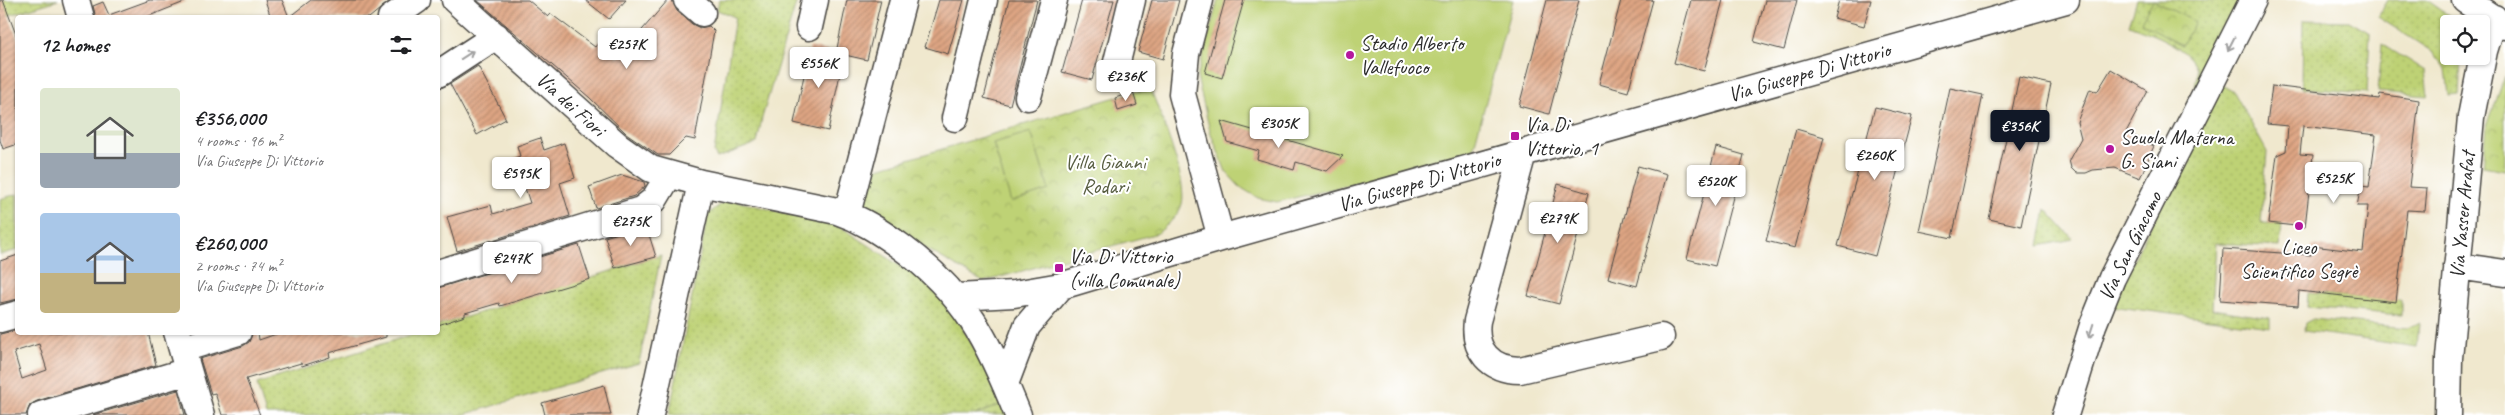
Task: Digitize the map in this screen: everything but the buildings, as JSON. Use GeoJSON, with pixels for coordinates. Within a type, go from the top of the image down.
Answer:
{"type":"FeatureCollection","features":[{"type":"Feature","properties":{"kind":"street"},"geometry":{"type":"LineString","coordinates":[[395,15],[417,0]]}},
{"type":"Feature","properties":{"kind":"street","name":"Via dei Fiori"},"geometry":{"type":"LineString","coordinates":[[455,0],[617,145],[651,169],[700,183],[847,214],[866,222],[921,261],[957,297],[981,333],[1018,415]]}},
{"type":"Feature","properties":{"kind":"street"},"geometry":{"type":"LineString","coordinates":[[809,28],[815,0]]}},
{"type":"Feature","properties":{"kind":"street"},"geometry":{"type":"LineString","coordinates":[[885,125],[886,94],[904,0]]}},
{"type":"Feature","properties":{"kind":"street"},"geometry":{"type":"LineString","coordinates":[[847,214],[916,0]]}},
{"type":"Feature","properties":{"kind":"street"},"geometry":{"type":"LineString","coordinates":[[956,118],[984,0]]}},
{"type":"Feature","properties":{"kind":"street"},"geometry":{"type":"LineString","coordinates":[[1028,97],[1054,0]]}},
{"type":"Feature","properties":{"kind":"street"},"geometry":{"type":"LineString","coordinates":[[1115,70],[1132,0]]}},
{"type":"Feature","properties":{"kind":"street"},"geometry":{"type":"LineString","coordinates":[[1200,0],[1186,54],[1182,94],[1221,238]]}},
{"type":"Feature","properties":{"kind":"street","name":"Via Giuseppe Di Vittorio"},"geometry":{"type":"LineString","coordinates":[[957,297],[1014,294],[1061,286],[1221,238],[2066,0]]}},
{"type":"Feature","properties":{"kind":"street"},"geometry":{"type":"LineString","coordinates":[[2465,0],[2500,22]]}},
{"type":"Feature","properties":{"kind":"street","name":"Via San Giacomo"},"geometry":{"type":"LineString","coordinates":[[2065,415],[2093,325],[2112,278],[2251,1]]}},
{"type":"Feature","properties":{"kind":"street","name":"Via Yasser Arafat"},"geometry":{"type":"LineString","coordinates":[[2448,415],[2449,358],[2470,117],[2484,51],[2500,22]]}},
{"type":"Feature","properties":{"kind":"street"},"geometry":{"type":"LineString","coordinates":[[440,73],[496,36]]}},
{"type":"Feature","properties":{"kind":"street"},"geometry":{"type":"LineString","coordinates":[[1523,153],[1477,321],[1475,334],[1478,346],[1487,358],[1502,368],[1520,370],[1661,337]]}},
{"type":"Feature","properties":{"kind":"street"},"geometry":{"type":"LineString","coordinates":[[440,272],[641,210],[654,200],[669,175]]}},
{"type":"Feature","properties":{"kind":"street"},"geometry":{"type":"LineString","coordinates":[[650,415],[700,183]]}},
{"type":"Feature","properties":{"kind":"street"},"geometry":{"type":"LineString","coordinates":[[2458,266],[2505,273]]}},
{"type":"Feature","properties":{"kind":"street"},"geometry":{"type":"LineString","coordinates":[[1005,384],[1027,326],[1061,286]]}},
{"type":"Feature","properties":{"kind":"street"},"geometry":{"type":"LineString","coordinates":[[981,333],[996,310],[1014,294]]}},
{"type":"Feature","properties":{"kind":"street"},"geometry":{"type":"LineString","coordinates":[[0,319],[15,315]]}},
{"type":"Feature","properties":{"kind":"street"},"geometry":{"type":"LineString","coordinates":[[981,333],[1027,326]]}},
{"type":"Feature","properties":{"kind":"street"},"geometry":{"type":"LineString","coordinates":[[42,415],[183,351],[229,335]]}},
{"type":"Feature","properties":{"kind":"street"},"geometry":{"type":"LineString","coordinates":[[183,351],[201,415]]}},
{"type":"Feature","properties":{"kind":"green space"},"geometry":{"type":"Polygon","coordinates":[[[0,0],[58,0],[0,18],[0,0]]]}},
{"type":"Feature","properties":{"kind":"green space"},"geometry":{"type":"Polygon","coordinates":[[[719,0],[797,0],[762,118],[757,143],[717,158],[714,153],[735,17],[717,10],[719,0]]]}},
{"type":"Feature","properties":{"kind":"green space","name":"Stadio Alberto Vallefuoco"},"geometry":{"type":"Polygon","coordinates":[[[1218,0],[1513,0],[1473,150],[1420,168],[1277,202],[1258,198],[1240,187],[1226,172],[1210,131],[1197,77],[1218,0]]]}},
{"type":"Feature","properties":{"kind":"green space"},"geometry":{"type":"Polygon","coordinates":[[[2137,0],[2241,0],[2195,89],[2197,73],[2194,64],[2188,56],[2169,43],[2129,25],[2137,0]]]}},
{"type":"Feature","properties":{"kind":"green space"},"geometry":{"type":"Polygon","coordinates":[[[2153,0],[2195,22],[2182,45],[2141,22],[2153,0]]]}},
{"type":"Feature","properties":{"kind":"green space"},"geometry":{"type":"Polygon","coordinates":[[[2388,0],[2427,0],[2448,15],[2440,15],[2440,62],[2431,51],[2378,17],[2388,0]]]}},
{"type":"Feature","properties":{"kind":"green space"},"geometry":{"type":"Polygon","coordinates":[[[2303,20],[2349,21],[2370,33],[2367,93],[2302,88],[2303,20]]]}},
{"type":"Feature","properties":{"kind":"green space"},"geometry":{"type":"Polygon","coordinates":[[[2382,44],[2425,71],[2428,96],[2378,92],[2382,44]]]}},
{"type":"Feature","properties":{"kind":"green space"},"geometry":{"type":"Polygon","coordinates":[[[2443,65],[2461,65],[2459,95],[2449,96],[2446,69],[2443,65]]]}},
{"type":"Feature","properties":{"kind":"green space"},"geometry":{"type":"Polygon","coordinates":[[[2505,76],[2505,170],[2483,166],[2487,126],[2505,76]]]}},
{"type":"Feature","properties":{"kind":"green space"},"geometry":{"type":"Polygon","coordinates":[[[2220,84],[2234,92],[2267,152],[2261,223],[2282,224],[2280,247],[2216,243],[2212,309],[2270,318],[2270,327],[2111,306],[2220,84]]]}},
{"type":"Feature","properties":{"kind":"green space","name":"Villa Gianni Rodari"},"geometry":{"type":"Polygon","coordinates":[[[1151,90],[1172,147],[1183,193],[1182,204],[1178,212],[1158,233],[983,282],[925,248],[862,204],[865,172],[1133,92],[1151,90]]]}},
{"type":"Feature","properties":{"kind":"green space"},"geometry":{"type":"Polygon","coordinates":[[[1031,132],[1049,190],[1011,202],[993,143],[1031,132]]]}},
{"type":"Feature","properties":{"kind":"green space"},"geometry":{"type":"Polygon","coordinates":[[[15,195],[15,251],[0,255],[0,199],[15,195]]]}},
{"type":"Feature","properties":{"kind":"green space"},"geometry":{"type":"Polygon","coordinates":[[[728,199],[841,227],[928,284],[955,314],[1005,403],[975,415],[669,415],[708,214],[728,199]]]}},
{"type":"Feature","properties":{"kind":"green space"},"geometry":{"type":"Polygon","coordinates":[[[2046,209],[2073,239],[2039,246],[2046,209]]]}},
{"type":"Feature","properties":{"kind":"green space"},"geometry":{"type":"Polygon","coordinates":[[[661,255],[639,363],[462,415],[266,415],[257,384],[411,335],[440,335],[440,325],[661,255]]]}},
{"type":"Feature","properties":{"kind":"green space"},"geometry":{"type":"Polygon","coordinates":[[[2308,293],[2401,301],[2401,315],[2307,307],[2308,293]]]}},
{"type":"Feature","properties":{"kind":"green space"},"geometry":{"type":"Polygon","coordinates":[[[2313,319],[2408,328],[2419,322],[2417,347],[2304,331],[2305,323],[2313,319]]]}},
{"type":"Feature","properties":{"kind":"green space"},"geometry":{"type":"Polygon","coordinates":[[[1005,403],[1009,415],[975,415],[1005,403]]]}},
{"type":"Feature","properties":{"kind":"place","name":"Stadio Alberto Vallefuoco"},"geometry":{"type":"Point","coordinates":[1350,55]}},
{"type":"Feature","properties":{"kind":"place","name":"Via Di Vittorio, 1"},"geometry":{"type":"Point","coordinates":[1515,136]}},
{"type":"Feature","properties":{"kind":"place","name":"Scuola Materna G. Siani"},"geometry":{"type":"Point","coordinates":[2110,149]}},
{"type":"Feature","properties":{"kind":"place","name":"Liceo Scientifico Segrè"},"geometry":{"type":"Point","coordinates":[2299,226]}},
{"type":"Feature","properties":{"kind":"place","name":"Via Di Vittorio (villa Comunale)"},"geometry":{"type":"Point","coordinates":[1059,268]}}]}
